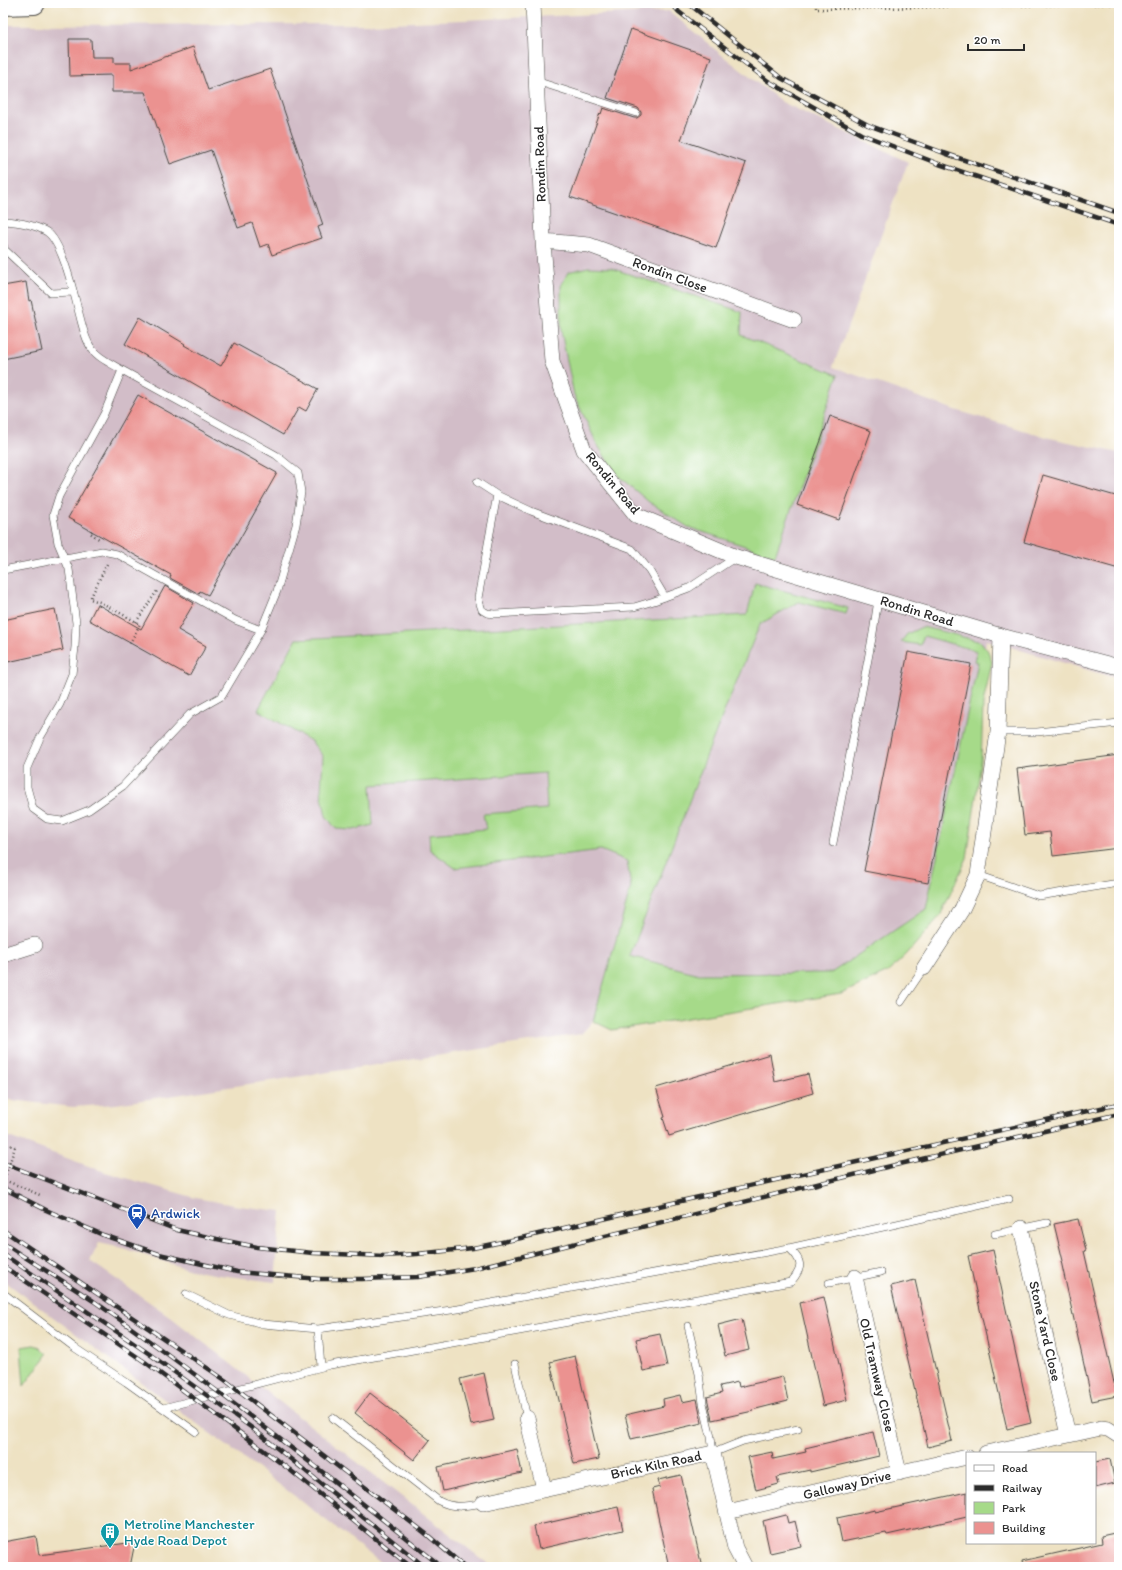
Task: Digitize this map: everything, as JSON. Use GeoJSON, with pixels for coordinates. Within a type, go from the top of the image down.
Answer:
{"type":"FeatureCollection","features":[{"type":"Feature","properties":{"kind":"highway"},"geometry":{"type":"LineString","coordinates":[[3,4],[34,3]]}},
{"type":"Feature","properties":{"kind":"street","name":"Rondin Road"},"geometry":{"type":"LineString","coordinates":[[533,3],[543,241],[552,361],[584,450],[636,515],[736,557],[1001,636],[1119,667]]}},
{"type":"Feature","properties":{"kind":"street","name":"Rondin Close"},"geometry":{"type":"LineString","coordinates":[[543,241],[589,245],[794,320]]}},
{"type":"Feature","properties":{"kind":"street"},"geometry":{"type":"LineString","coordinates":[[924,968],[961,911],[978,875],[998,732],[1001,636]]}},
{"type":"Feature","properties":{"kind":"street"},"geometry":{"type":"LineString","coordinates":[[3,955],[35,945]]}},
{"type":"Feature","properties":{"kind":"street","name":"Stone Yard Close"},"geometry":{"type":"LineString","coordinates":[[1021,1228],[1068,1435]]}},
{"type":"Feature","properties":{"kind":"street","name":"Old Tramway Close"},"geometry":{"type":"LineString","coordinates":[[855,1277],[899,1473]]}},
{"type":"Feature","properties":{"kind":"street"},"geometry":{"type":"LineString","coordinates":[[527,1418],[544,1489]]}},
{"type":"Feature","properties":{"kind":"street"},"geometry":{"type":"LineString","coordinates":[[991,1452],[1101,1428],[1114,1432],[1119,1436]]}},
{"type":"Feature","properties":{"kind":"street","name":"Brick Kiln Road"},"geometry":{"type":"LineString","coordinates":[[484,1503],[713,1452],[735,1548],[745,1567]]}},
{"type":"Feature","properties":{"kind":"street","name":"Galloway Drive"},"geometry":{"type":"LineString","coordinates":[[727,1512],[966,1457]]}},
{"type":"Feature","properties":{"kind":"lane"},"geometry":{"type":"LineString","coordinates":[[536,81],[636,113]]}},
{"type":"Feature","properties":{"kind":"lane"},"geometry":{"type":"LineString","coordinates":[[3,221],[28,224],[48,233],[55,240],[66,266],[85,335],[92,350],[122,370],[276,455],[298,473],[301,492],[296,525],[278,591],[261,630],[222,696],[190,714],[123,786],[89,810],[62,821],[47,819],[33,808],[27,787],[27,768],[40,738],[60,704],[72,674],[76,647],[76,623],[69,569],[58,542],[53,514],[59,496],[104,414],[122,370]]}},
{"type":"Feature","properties":{"kind":"lane"},"geometry":{"type":"LineString","coordinates":[[3,245],[5,250],[51,293],[73,292]]}},
{"type":"Feature","properties":{"kind":"lane"},"geometry":{"type":"LineString","coordinates":[[477,482],[497,495],[531,511],[632,549],[649,570],[665,597]]}},
{"type":"Feature","properties":{"kind":"lane"},"geometry":{"type":"LineString","coordinates":[[497,495],[478,598],[482,610],[488,613],[519,614],[634,607],[690,588],[736,557]]}},
{"type":"Feature","properties":{"kind":"lane"},"geometry":{"type":"LineString","coordinates":[[3,570],[64,557],[102,551],[117,554],[235,620],[261,630]]}},
{"type":"Feature","properties":{"kind":"lane"},"geometry":{"type":"LineString","coordinates":[[833,843],[878,600]]}},
{"type":"Feature","properties":{"kind":"lane"},"geometry":{"type":"LineString","coordinates":[[998,732],[1037,732],[1119,723]]}},
{"type":"Feature","properties":{"kind":"lane"},"geometry":{"type":"LineString","coordinates":[[978,875],[1039,896],[1119,883]]}},
{"type":"Feature","properties":{"kind":"lane"},"geometry":{"type":"LineString","coordinates":[[901,1002],[924,968]]}},
{"type":"Feature","properties":{"kind":"lane"},"geometry":{"type":"LineString","coordinates":[[186,1294],[229,1315],[263,1324],[318,1329],[458,1309],[789,1248],[1009,1199]]}},
{"type":"Feature","properties":{"kind":"lane"},"geometry":{"type":"LineString","coordinates":[[995,1234],[1047,1223]]}},
{"type":"Feature","properties":{"kind":"lane"},"geometry":{"type":"LineString","coordinates":[[163,1408],[321,1367],[791,1282],[798,1275],[800,1265],[797,1256],[789,1248]]}},
{"type":"Feature","properties":{"kind":"lane"},"geometry":{"type":"LineString","coordinates":[[829,1283],[881,1272]]}},
{"type":"Feature","properties":{"kind":"lane"},"geometry":{"type":"LineString","coordinates":[[3,1293],[75,1348],[196,1432]]}},
{"type":"Feature","properties":{"kind":"lane"},"geometry":{"type":"LineString","coordinates":[[688,1326],[699,1374],[703,1403],[712,1437],[713,1452],[743,1441],[798,1429]]}},
{"type":"Feature","properties":{"kind":"lane"},"geometry":{"type":"LineString","coordinates":[[318,1329],[321,1367]]}},
{"type":"Feature","properties":{"kind":"lane"},"geometry":{"type":"LineString","coordinates":[[515,1364],[527,1418]]}},
{"type":"Feature","properties":{"kind":"lane"},"geometry":{"type":"LineString","coordinates":[[333,1418],[446,1505],[457,1507],[484,1503]]}},
{"type":"Feature","properties":{"kind":"path"},"geometry":{"type":"LineString","coordinates":[[816,3],[816,9],[1119,4]]}},
{"type":"Feature","properties":{"kind":"path"},"geometry":{"type":"LineString","coordinates":[[92,531],[90,533],[100,539]]}},
{"type":"Feature","properties":{"kind":"path"},"geometry":{"type":"LineString","coordinates":[[108,562],[90,598],[140,624],[129,645]]}},
{"type":"Feature","properties":{"kind":"path"},"geometry":{"type":"LineString","coordinates":[[136,622],[157,591]]}},
{"type":"Feature","properties":{"kind":"path"},"geometry":{"type":"LineString","coordinates":[[3,1143],[15,1148],[4,1180],[42,1196]]}},
{"type":"Feature","properties":{"kind":"shaded area"},"geometry":{"type":"Polygon","coordinates":[[[669,11],[782,102],[908,162],[833,367],[952,409],[1050,438],[1119,453],[1119,679],[986,640],[975,735],[928,928],[906,955],[888,972],[841,994],[612,1030],[593,1021],[581,1034],[116,1104],[73,1107],[3,1099],[3,25],[368,24],[669,11]]]}},
{"type":"Feature","properties":{"kind":"shaded area"},"geometry":{"type":"Polygon","coordinates":[[[3,1135],[105,1172],[196,1198],[239,1206],[281,1211],[275,1282],[191,1270],[122,1248],[99,1243],[90,1261],[168,1315],[492,1567],[386,1567],[300,1500],[3,1280],[3,1135]]]}},
{"type":"Feature","properties":{"kind":"green space"},"geometry":{"type":"Polygon","coordinates":[[[588,267],[611,268],[742,312],[741,335],[838,375],[775,556],[688,527],[649,502],[616,474],[597,444],[574,395],[561,331],[561,286],[568,272],[588,267]]]}},
{"type":"Feature","properties":{"kind":"green space"},"geometry":{"type":"Polygon","coordinates":[[[755,583],[848,608],[846,614],[799,602],[760,624],[713,739],[630,956],[699,974],[831,973],[926,909],[978,662],[974,661],[977,651],[924,636],[920,645],[901,642],[907,634],[922,627],[945,632],[981,642],[988,651],[992,662],[983,703],[981,763],[967,858],[940,916],[906,955],[888,972],[841,994],[612,1030],[593,1021],[631,887],[627,861],[601,850],[455,868],[430,850],[429,834],[486,829],[483,814],[547,809],[545,773],[371,785],[373,825],[353,830],[336,829],[326,816],[321,791],[323,756],[311,741],[258,710],[296,639],[747,615],[755,583]]]}},
{"type":"Feature","properties":{"kind":"green space"},"geometry":{"type":"Polygon","coordinates":[[[34,1345],[40,1347],[47,1354],[24,1386],[21,1347],[34,1345]]]}},
{"type":"Feature","properties":{"kind":"building"},"geometry":{"type":"Polygon","coordinates":[[[631,29],[711,57],[681,140],[746,163],[716,248],[570,197],[603,108],[634,118],[641,115],[638,108],[607,98],[631,29]]]}},
{"type":"Feature","properties":{"kind":"building"},"geometry":{"type":"Polygon","coordinates":[[[69,39],[91,39],[92,57],[114,57],[114,63],[131,63],[131,69],[193,47],[208,90],[270,69],[323,225],[318,227],[322,238],[272,255],[268,244],[260,247],[252,223],[238,228],[211,150],[170,164],[145,92],[112,92],[112,75],[70,76],[69,39]]]}},
{"type":"Feature","properties":{"kind":"building"},"geometry":{"type":"Polygon","coordinates":[[[26,282],[29,301],[31,300],[42,351],[3,359],[3,286],[26,282]]]}},
{"type":"Feature","properties":{"kind":"building"},"geometry":{"type":"Polygon","coordinates":[[[140,317],[221,366],[234,343],[318,389],[306,411],[299,407],[283,435],[125,344],[140,317]]]}},
{"type":"Feature","properties":{"kind":"building"},"geometry":{"type":"Polygon","coordinates":[[[138,395],[277,473],[208,595],[200,591],[199,594],[170,578],[171,575],[68,518],[138,395]]]}},
{"type":"Feature","properties":{"kind":"building"},"geometry":{"type":"Polygon","coordinates":[[[830,416],[871,431],[839,520],[797,505],[830,416]]]}},
{"type":"Feature","properties":{"kind":"building"},"geometry":{"type":"Polygon","coordinates":[[[1043,475],[1119,497],[1119,569],[1024,542],[1043,475]]]}},
{"type":"Feature","properties":{"kind":"building"},"geometry":{"type":"Polygon","coordinates":[[[165,586],[194,603],[178,630],[206,646],[189,676],[89,620],[97,604],[141,629],[165,586]]]}},
{"type":"Feature","properties":{"kind":"building"},"geometry":{"type":"Polygon","coordinates":[[[55,609],[63,650],[3,663],[3,620],[55,609]]]}},
{"type":"Feature","properties":{"kind":"building"},"geometry":{"type":"Polygon","coordinates":[[[908,652],[971,664],[928,883],[864,871],[908,652]]]}},
{"type":"Feature","properties":{"kind":"building"},"geometry":{"type":"Polygon","coordinates":[[[1119,755],[1119,848],[1053,856],[1050,832],[1025,835],[1017,769],[1119,755]]]}},
{"type":"Feature","properties":{"kind":"building"},"geometry":{"type":"Polygon","coordinates":[[[770,1054],[775,1082],[808,1074],[813,1093],[669,1136],[656,1088],[770,1054]]]}},
{"type":"Feature","properties":{"kind":"building"},"geometry":{"type":"Polygon","coordinates":[[[1078,1219],[1117,1396],[1092,1401],[1054,1224],[1078,1219]]]}},
{"type":"Feature","properties":{"kind":"building"},"geometry":{"type":"Polygon","coordinates":[[[993,1250],[1031,1423],[1007,1429],[968,1256],[993,1250]]]}},
{"type":"Feature","properties":{"kind":"building"},"geometry":{"type":"Polygon","coordinates":[[[915,1280],[952,1441],[928,1447],[891,1286],[915,1280]]]}},
{"type":"Feature","properties":{"kind":"building"},"geometry":{"type":"Polygon","coordinates":[[[824,1297],[847,1400],[823,1406],[800,1303],[824,1297]]]}},
{"type":"Feature","properties":{"kind":"building"},"geometry":{"type":"Polygon","coordinates":[[[742,1319],[749,1350],[725,1356],[718,1325],[742,1319]]]}},
{"type":"Feature","properties":{"kind":"building"},"geometry":{"type":"Polygon","coordinates":[[[660,1334],[667,1366],[643,1371],[636,1339],[660,1334]]]}},
{"type":"Feature","properties":{"kind":"building"},"geometry":{"type":"Polygon","coordinates":[[[575,1356],[599,1459],[574,1464],[550,1362],[575,1356]]]}},
{"type":"Feature","properties":{"kind":"building"},"geometry":{"type":"Polygon","coordinates":[[[484,1373],[494,1420],[471,1425],[460,1379],[484,1373]]]}},
{"type":"Feature","properties":{"kind":"building"},"geometry":{"type":"Polygon","coordinates":[[[783,1377],[788,1401],[752,1410],[753,1411],[712,1420],[707,1397],[722,1393],[720,1386],[738,1382],[739,1387],[783,1377]]]}},
{"type":"Feature","properties":{"kind":"building"},"geometry":{"type":"Polygon","coordinates":[[[370,1393],[430,1440],[414,1460],[355,1413],[370,1393]]]}},
{"type":"Feature","properties":{"kind":"building"},"geometry":{"type":"Polygon","coordinates":[[[680,1395],[682,1402],[697,1399],[702,1423],[631,1439],[625,1415],[664,1406],[663,1399],[680,1395]]]}},
{"type":"Feature","properties":{"kind":"building"},"geometry":{"type":"Polygon","coordinates":[[[873,1432],[879,1456],[810,1472],[810,1470],[777,1477],[779,1484],[756,1490],[748,1457],[772,1452],[773,1459],[806,1452],[805,1448],[873,1432]]]}},
{"type":"Feature","properties":{"kind":"building"},"geometry":{"type":"Polygon","coordinates":[[[517,1449],[522,1473],[443,1491],[438,1467],[517,1449]]]}},
{"type":"Feature","properties":{"kind":"building"},"geometry":{"type":"Polygon","coordinates":[[[1110,1459],[1115,1483],[1096,1488],[1096,1462],[1110,1459]]]}},
{"type":"Feature","properties":{"kind":"building"},"geometry":{"type":"Polygon","coordinates":[[[681,1475],[702,1567],[669,1567],[652,1489],[660,1487],[658,1480],[681,1475]]]}},
{"type":"Feature","properties":{"kind":"building"},"geometry":{"type":"Polygon","coordinates":[[[966,1492],[966,1517],[887,1535],[886,1533],[842,1542],[837,1518],[875,1510],[875,1512],[966,1492]]]}},
{"type":"Feature","properties":{"kind":"building"},"geometry":{"type":"Polygon","coordinates":[[[618,1507],[623,1530],[539,1549],[534,1526],[618,1507]]]}},
{"type":"Feature","properties":{"kind":"building"},"geometry":{"type":"Polygon","coordinates":[[[786,1515],[788,1523],[795,1521],[801,1546],[770,1553],[763,1521],[786,1515]]]}},
{"type":"Feature","properties":{"kind":"building"},"geometry":{"type":"Polygon","coordinates":[[[1119,1532],[1119,1564],[1107,1567],[1023,1567],[1022,1561],[1102,1543],[1101,1536],[1119,1532]]]}},
{"type":"Feature","properties":{"kind":"building","name":"Metroline Manchester Hyde Road Depot"},"geometry":{"type":"Polygon","coordinates":[[[36,1536],[39,1555],[135,1542],[130,1567],[3,1567],[3,1542],[36,1536]]]}},
{"type":"Feature","properties":{"kind":"railway"},"geometry":{"type":"LineString","coordinates":[[671,3],[679,12],[768,81],[861,134],[939,164],[1119,225]]}},
{"type":"Feature","properties":{"kind":"railway"},"geometry":{"type":"LineString","coordinates":[[688,3],[781,78],[868,125],[944,153],[1119,213]]}},
{"type":"Feature","properties":{"kind":"railway"},"geometry":{"type":"LineString","coordinates":[[3,1163],[177,1230],[257,1247],[313,1253],[384,1256],[473,1248],[1119,1104]]}},
{"type":"Feature","properties":{"kind":"railway"},"geometry":{"type":"LineString","coordinates":[[3,1188],[46,1210],[103,1235],[159,1254],[237,1272],[319,1279],[418,1277],[475,1268],[878,1169],[1119,1114]]}},
{"type":"Feature","properties":{"kind":"railway"},"geometry":{"type":"LineString","coordinates":[[3,1230],[225,1380],[425,1533],[465,1567]]}},
{"type":"Feature","properties":{"kind":"railway"},"geometry":{"type":"LineString","coordinates":[[3,1243],[95,1302],[183,1366],[313,1465],[442,1567]]}},
{"type":"Feature","properties":{"kind":"railway"},"geometry":{"type":"LineString","coordinates":[[3,1254],[148,1353],[252,1428],[425,1567]]}},
{"type":"Feature","properties":{"kind":"railway"},"geometry":{"type":"LineString","coordinates":[[3,1266],[145,1362],[290,1470],[411,1567]]}},
{"type":"Feature","properties":{"kind":"place","name":"Ardwick"},"geometry":{"type":"Point","coordinates":[137,1230]}},
{"type":"Feature","properties":{"kind":"place","name":"Metroline Manchester Hyde Road Depot"},"geometry":{"type":"Point","coordinates":[110,1549]}}]}
